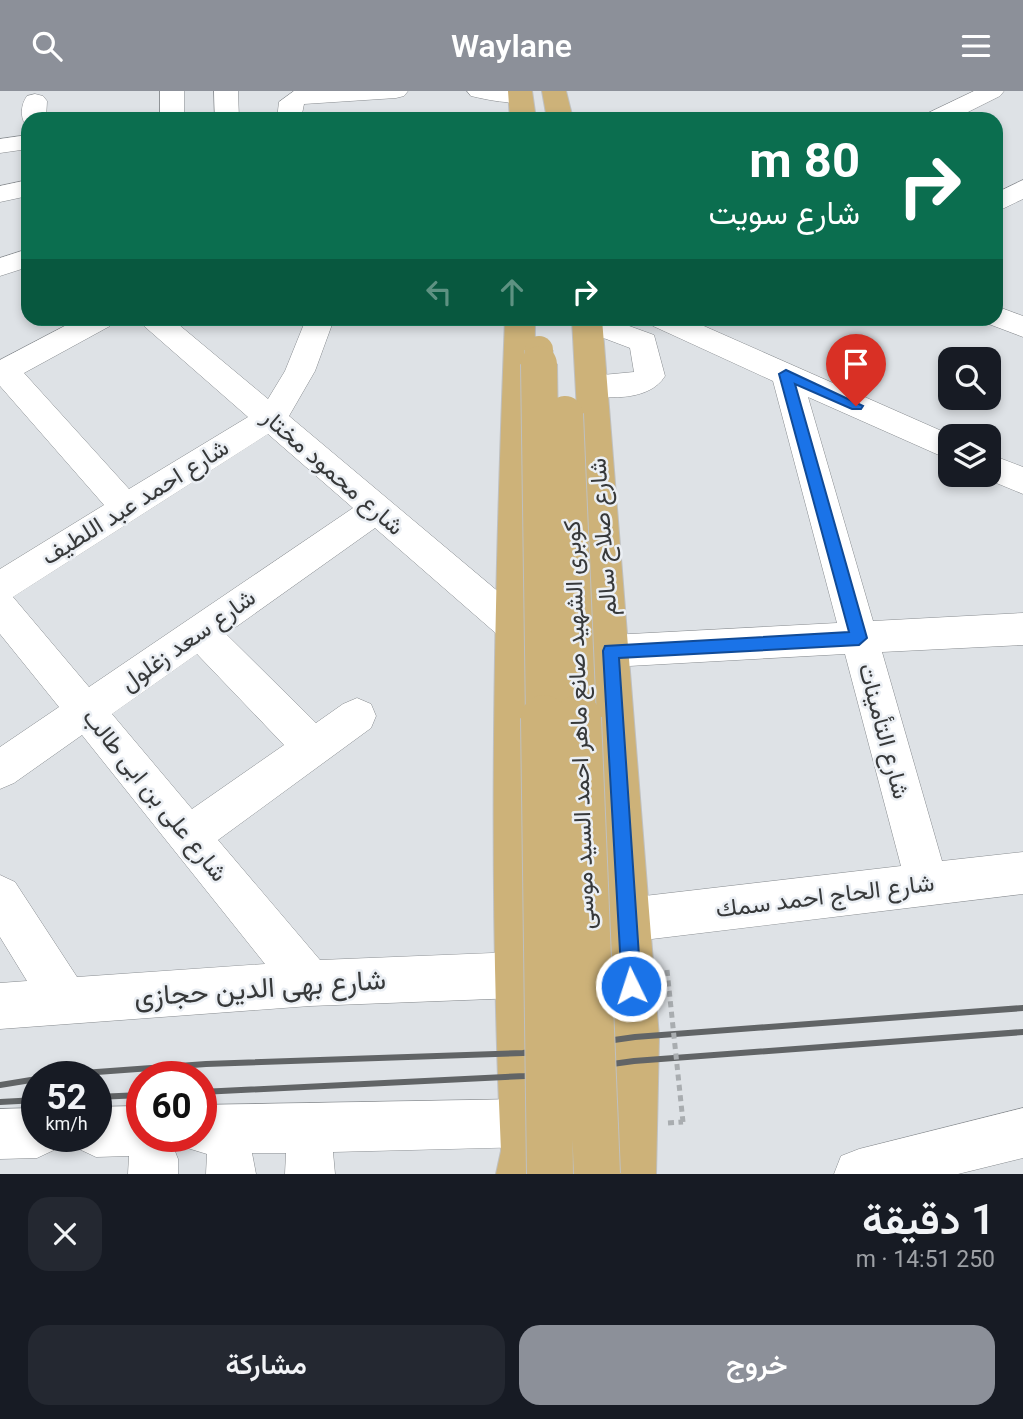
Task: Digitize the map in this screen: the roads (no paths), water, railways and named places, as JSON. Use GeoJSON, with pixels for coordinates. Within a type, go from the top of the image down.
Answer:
{"type":"FeatureCollection","features":[{"type":"Feature","properties":{"kind":"main road","name":"شارع صلاح سالم"},"geometry":{"type":"LineString","coordinates":[[557,328],[592,385],[635,1037],[608,1169]]}},
{"type":"Feature","properties":{"kind":"main road"},"geometry":{"type":"LineString","coordinates":[[522,1174],[527,1151],[512,840],[512,625],[557,328]]}},
{"type":"Feature","properties":{"kind":"main road","name":"كوبرى الشهيد صانع ماهر احمد السيد موسى"},"geometry":{"type":"LineString","coordinates":[[557,328],[608,1169]]}},
{"type":"Feature","properties":{"kind":"main road","name":"كوبرى الشهيد صانع ماهر احمد السيد موسى"},"geometry":{"type":"LineString","coordinates":[[550,1174],[557,328]]}},
{"type":"Feature","properties":{"kind":"main road"},"geometry":{"type":"LineString","coordinates":[[511,697],[529,684],[550,678],[573,677],[595,684],[614,696]]}},
{"type":"Feature","properties":{"kind":"main road"},"geometry":{"type":"LineString","coordinates":[[512,840],[528,853],[548,861],[569,863],[590,859],[608,850],[622,836]]}},
{"type":"Feature","properties":{"kind":"street"},"geometry":{"type":"LineString","coordinates":[[172,91],[172,112]]}},
{"type":"Feature","properties":{"kind":"street"},"geometry":{"type":"LineString","coordinates":[[226,91],[227,112]]}},
{"type":"Feature","properties":{"kind":"street"},"geometry":{"type":"LineString","coordinates":[[290,112],[291,102],[298,97],[396,91]]}},
{"type":"Feature","properties":{"kind":"street"},"geometry":{"type":"LineString","coordinates":[[479,91],[521,102]]}},
{"type":"Feature","properties":{"kind":"street"},"geometry":{"type":"LineString","coordinates":[[949,112],[992,91]]}},
{"type":"Feature","properties":{"kind":"street"},"geometry":{"type":"LineString","coordinates":[[0,124],[21,117]]}},
{"type":"Feature","properties":{"kind":"street"},"geometry":{"type":"LineString","coordinates":[[0,146],[21,143]]}},
{"type":"Feature","properties":{"kind":"street"},"geometry":{"type":"LineString","coordinates":[[1003,200],[1023,188]]}},
{"type":"Feature","properties":{"kind":"street"},"geometry":{"type":"LineString","coordinates":[[0,194],[21,190]]}},
{"type":"Feature","properties":{"kind":"street"},"geometry":{"type":"LineString","coordinates":[[0,267],[21,260]]}},
{"type":"Feature","properties":{"kind":"street"},"geometry":{"type":"LineString","coordinates":[[1003,319],[1023,327]]}},
{"type":"Feature","properties":{"kind":"street"},"geometry":{"type":"LineString","coordinates":[[80,326],[2,372],[126,508]]}},
{"type":"Feature","properties":{"kind":"street","name":"شارع محمود مختار"},"geometry":{"type":"LineString","coordinates":[[162,326],[512,625]]}},
{"type":"Feature","properties":{"kind":"street"},"geometry":{"type":"LineString","coordinates":[[271,418],[301,376],[318,326]]}},
{"type":"Feature","properties":{"kind":"street"},"geometry":{"type":"LineString","coordinates":[[708,327],[786,374],[938,443]]}},
{"type":"Feature","properties":{"kind":"street"},"geometry":{"type":"LineString","coordinates":[[557,328],[644,342],[650,376],[640,384],[592,385]]}},
{"type":"Feature","properties":{"kind":"street","name":"شارع التأمينات"},"geometry":{"type":"LineString","coordinates":[[786,374],[927,884]]}},
{"type":"Feature","properties":{"kind":"street","name":"شارع احمد عبد اللطيف"},"geometry":{"type":"LineString","coordinates":[[0,587],[271,418]]}},
{"type":"Feature","properties":{"kind":"street"},"geometry":{"type":"LineString","coordinates":[[1001,471],[1023,481]]}},
{"type":"Feature","properties":{"kind":"street","name":"شارع سعد زغلول"},"geometry":{"type":"LineString","coordinates":[[0,770],[377,509]]}},
{"type":"Feature","properties":{"kind":"street","name":"شارع على بن ابى طالب"},"geometry":{"type":"LineString","coordinates":[[0,607],[310,983]]}},
{"type":"Feature","properties":{"kind":"street"},"geometry":{"type":"LineString","coordinates":[[611,651],[1023,629]]}},
{"type":"Feature","properties":{"kind":"street"},"geometry":{"type":"LineString","coordinates":[[200,632],[313,747]]}},
{"type":"Feature","properties":{"kind":"street"},"geometry":{"type":"LineString","coordinates":[[189,836],[357,716]]}},
{"type":"Feature","properties":{"kind":"street","name":"شارع الحاج احمد سمك"},"geometry":{"type":"LineString","coordinates":[[627,920],[1023,873]]}},
{"type":"Feature","properties":{"kind":"street"},"geometry":{"type":"LineString","coordinates":[[0,897],[66,1001]]}},
{"type":"Feature","properties":{"kind":"street","name":"شارع بهى الدين حجازى"},"geometry":{"type":"LineString","coordinates":[[0,1006],[310,983],[519,975]]}},
{"type":"Feature","properties":{"kind":"street"},"geometry":{"type":"LineString","coordinates":[[221,1155],[525,1123]]}},
{"type":"Feature","properties":{"kind":"street"},"geometry":{"type":"LineString","coordinates":[[0,1134],[21,1133]]}},
{"type":"Feature","properties":{"kind":"street"},"geometry":{"type":"LineString","coordinates":[[859,1174],[1023,1133]]}},
{"type":"Feature","properties":{"kind":"street"},"geometry":{"type":"LineString","coordinates":[[112,1139],[149,1155]]}},
{"type":"Feature","properties":{"kind":"railway"},"geometry":{"type":"LineString","coordinates":[[112,1071],[206,1064],[523,1053],[635,1037],[1023,1008]]}},
{"type":"Feature","properties":{"kind":"railway"},"geometry":{"type":"LineString","coordinates":[[217,1091],[525,1076],[634,1061],[1023,1032]]}},
{"type":"Feature","properties":{"kind":"railway"},"geometry":{"type":"LineString","coordinates":[[0,1085],[21,1082]]}},
{"type":"Feature","properties":{"kind":"railway"},"geometry":{"type":"LineString","coordinates":[[112,1096],[126,1096]]}},
{"type":"Feature","properties":{"kind":"railway"},"geometry":{"type":"LineString","coordinates":[[0,1102],[21,1101]]}}]}
